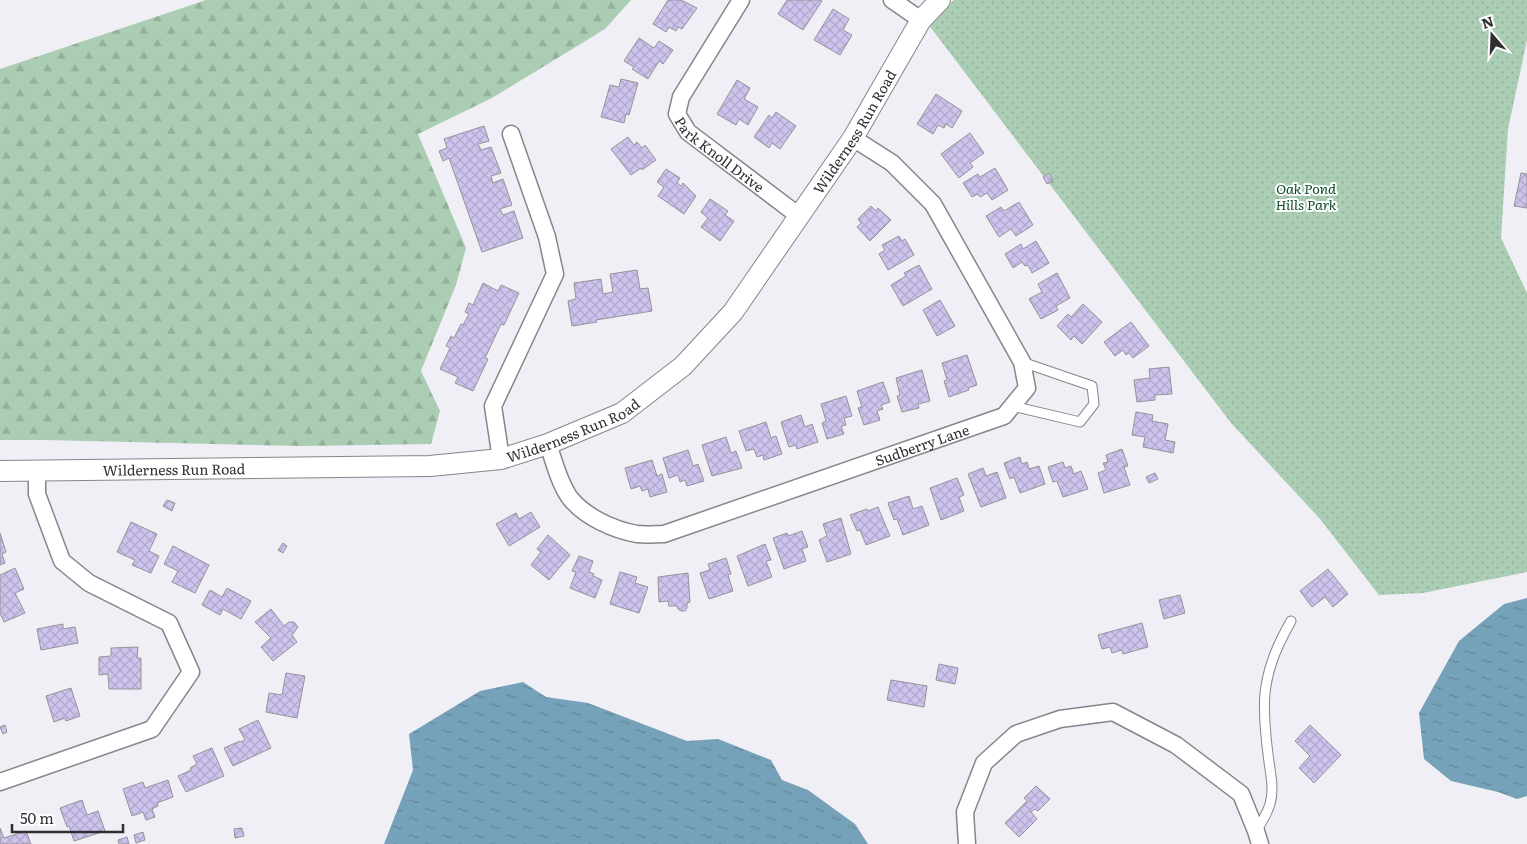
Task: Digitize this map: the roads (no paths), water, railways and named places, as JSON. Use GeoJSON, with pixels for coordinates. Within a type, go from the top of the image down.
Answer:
{"type":"FeatureCollection","features":[{"type":"Feature","properties":{"kind":"street","name":"Park Knoll Drive"},"geometry":{"type":"LineString","coordinates":[[741,0],[681,97],[677,114],[688,132],[799,216]]}},
{"type":"Feature","properties":{"kind":"street"},"geometry":{"type":"LineString","coordinates":[[892,0],[921,20]]}},
{"type":"Feature","properties":{"kind":"street","name":"Wilderness Run Road"},"geometry":{"type":"LineString","coordinates":[[0,471],[430,466],[501,459],[548,444],[622,413],[683,366],[733,312],[853,138],[921,20],[940,0]]}},
{"type":"Feature","properties":{"kind":"street"},"geometry":{"type":"LineString","coordinates":[[501,459],[493,406],[555,274],[547,237],[511,134]]}},
{"type":"Feature","properties":{"kind":"street","name":"Sudberry Lane"},"geometry":{"type":"LineString","coordinates":[[548,444],[569,497],[580,509],[601,521],[624,530],[639,534],[664,534],[1004,416],[1027,388],[1022,362],[933,204],[892,163],[853,138]]}},
{"type":"Feature","properties":{"kind":"street"},"geometry":{"type":"LineString","coordinates":[[0,782],[152,729],[191,672],[169,623],[89,584],[62,561],[36,494],[37,470]]}},
{"type":"Feature","properties":{"kind":"street"},"geometry":{"type":"LineString","coordinates":[[966,844],[964,812],[984,762],[1016,734],[1060,719],[1113,712],[1176,745],[1241,794],[1258,838]]}},
{"type":"Feature","properties":{"kind":"lane"},"geometry":{"type":"LineString","coordinates":[[1012,406],[1080,422],[1094,404],[1092,386],[1022,362]]}},
{"type":"Feature","properties":{"kind":"lane"},"geometry":{"type":"LineString","coordinates":[[1258,838],[1271,802],[1272,784],[1265,694],[1268,675],[1277,646],[1291,621]]}},
{"type":"Feature","properties":{"kind":"water"},"geometry":{"type":"Polygon","coordinates":[[[1527,598],[1527,796],[1517,799],[1498,792],[1451,781],[1424,759],[1419,713],[1459,641],[1504,604],[1527,598]]]}},
{"type":"Feature","properties":{"kind":"water"},"geometry":{"type":"Polygon","coordinates":[[[523,682],[546,697],[588,703],[687,741],[718,739],[771,760],[782,780],[808,790],[855,824],[868,844],[384,844],[413,770],[409,734],[480,691],[523,682]]]}},
{"type":"Feature","properties":{"kind":"park label","name":"Oak Pond Hills Park"},"geometry":{"type":"Point","coordinates":[1306,196]}}]}
